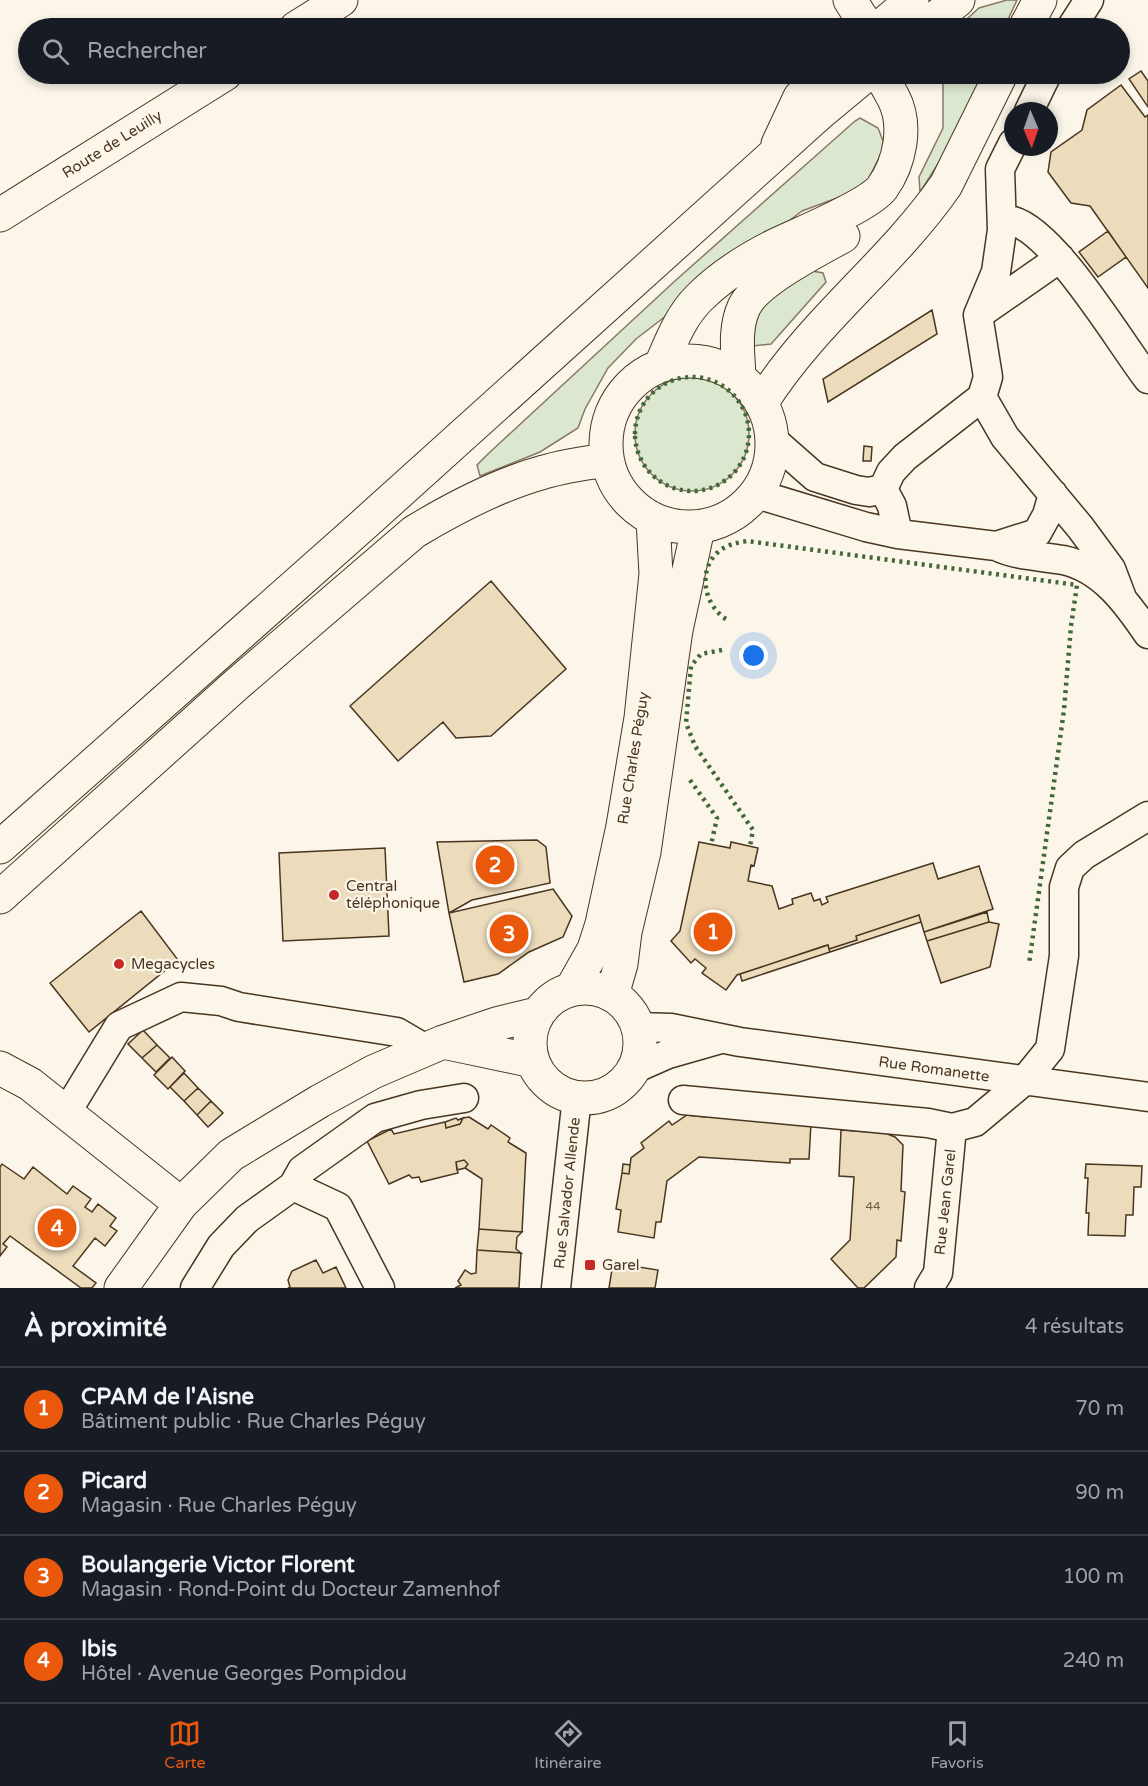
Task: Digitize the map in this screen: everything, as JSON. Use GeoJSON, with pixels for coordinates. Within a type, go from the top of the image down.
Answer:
{"type":"FeatureCollection","features":[{"type":"Feature","properties":{"kind":"main road"},"geometry":{"type":"LineString","coordinates":[[312,18],[340,0]]}},
{"type":"Feature","properties":{"kind":"main road"},"geometry":{"type":"LineString","coordinates":[[832,0],[844,18]]}},
{"type":"Feature","properties":{"kind":"main road"},"geometry":{"type":"LineString","coordinates":[[850,0],[862,18]]}},
{"type":"Feature","properties":{"kind":"main road"},"geometry":{"type":"LineString","coordinates":[[891,18],[912,0]]}},
{"type":"Feature","properties":{"kind":"main road"},"geometry":{"type":"LineString","coordinates":[[935,18],[958,0]]}},
{"type":"Feature","properties":{"kind":"main road"},"geometry":{"type":"LineString","coordinates":[[1030,18],[1040,0]]}},
{"type":"Feature","properties":{"kind":"main road","name":"Route de Leuilly"},"geometry":{"type":"LineString","coordinates":[[0,215],[209,84]]}},
{"type":"Feature","properties":{"kind":"main road"},"geometry":{"type":"LineString","coordinates":[[0,847],[353,534],[771,158],[810,105],[822,84]]}},
{"type":"Feature","properties":{"kind":"main road"},"geometry":{"type":"LineString","coordinates":[[810,105],[849,84]]}},
{"type":"Feature","properties":{"kind":"main road"},"geometry":{"type":"LineString","coordinates":[[661,366],[679,323],[699,298],[735,270],[771,248],[858,206],[881,189],[898,156],[901,124],[894,98],[885,84]]}},
{"type":"Feature","properties":{"kind":"main road"},"geometry":{"type":"LineString","coordinates":[[739,376],[737,335],[745,305],[761,287],[806,256],[877,218],[902,197],[918,162],[921,123],[910,94],[904,84]]}},
{"type":"Feature","properties":{"kind":"main road"},"geometry":{"type":"LineString","coordinates":[[762,402],[799,350],[901,241],[937,198],[946,185],[996,84]]}},
{"type":"Feature","properties":{"kind":"main road"},"geometry":{"type":"LineString","coordinates":[[687,360],[714,364],[739,376],[762,402],[770,420],[773,440],[772,460],[757,494],[740,511],[720,522],[698,528],[675,526],[652,520],[622,495],[607,460],[606,436],[611,413],[623,393],[640,376],[661,366],[687,360]]}},
{"type":"Feature","properties":{"kind":"main road"},"geometry":{"type":"LineString","coordinates":[[0,897],[236,685],[414,532],[474,500],[543,472],[607,460]]}},
{"type":"Feature","properties":{"kind":"main road","name":"Rue Charles Péguy"},"geometry":{"type":"LineString","coordinates":[[572,988],[594,949],[602,924],[623,826],[641,718],[654,603],[656,574],[652,520]]}},
{"type":"Feature","properties":{"kind":"main road","name":"Rue Charles Péguy"},"geometry":{"type":"LineString","coordinates":[[612,995],[621,964],[625,932],[644,852],[676,630],[698,528]]}},
{"type":"Feature","properties":{"kind":"main road"},"geometry":{"type":"LineString","coordinates":[[572,988],[600,989],[612,995],[624,1003],[638,1027],[639,1048],[634,1069],[616,1088],[604,1094],[577,1097],[555,1089],[546,1082],[532,1061],[529,1037],[537,1014],[547,1002],[572,988]]}},
{"type":"Feature","properties":{"kind":"main road"},"geometry":{"type":"LineString","coordinates":[[121,1288],[181,1204],[231,1155],[373,1072],[496,1023],[537,1014]]}},
{"type":"Feature","properties":{"kind":"main road"},"geometry":{"type":"LineString","coordinates":[[434,1046],[532,1061]]}},
{"type":"Feature","properties":{"kind":"main road"},"geometry":{"type":"LineString","coordinates":[[0,1068],[30,1084],[181,1204]]}},
{"type":"Feature","properties":{"kind":"street"},"geometry":{"type":"LineString","coordinates":[[1077,18],[1089,0]]}},
{"type":"Feature","properties":{"kind":"street"},"geometry":{"type":"LineString","coordinates":[[1033,102],[1042,84]]}},
{"type":"Feature","properties":{"kind":"street"},"geometry":{"type":"LineString","coordinates":[[883,489],[891,472],[905,457],[982,397],[988,377],[978,315],[996,272],[1002,230],[1000,169],[1006,156]]}},
{"type":"Feature","properties":{"kind":"street"},"geometry":{"type":"LineString","coordinates":[[1002,230],[1013,221],[1022,224],[1039,236],[1060,258],[1148,379]]}},
{"type":"Feature","properties":{"kind":"street"},"geometry":{"type":"LineString","coordinates":[[978,315],[1060,258]]}},
{"type":"Feature","properties":{"kind":"street"},"geometry":{"type":"LineString","coordinates":[[982,397],[1005,437],[1080,527],[1110,569],[1122,598]]}},
{"type":"Feature","properties":{"kind":"street"},"geometry":{"type":"LineString","coordinates":[[773,440],[815,477],[855,490],[869,492],[883,489]]}},
{"type":"Feature","properties":{"kind":"street"},"geometry":{"type":"LineString","coordinates":[[883,489],[892,506],[898,534]]}},
{"type":"Feature","properties":{"kind":"street"},"geometry":{"type":"LineString","coordinates":[[757,494],[866,527],[898,534],[996,546],[1008,552],[1083,566],[1122,598],[1148,634]]}},
{"type":"Feature","properties":{"kind":"street"},"geometry":{"type":"LineString","coordinates":[[996,546],[1037,533],[1047,515],[1053,494]]}},
{"type":"Feature","properties":{"kind":"street"},"geometry":{"type":"LineString","coordinates":[[683,1101],[963,1125],[1024,1081],[1050,1049],[1064,956],[1064,887],[1070,868],[1084,855],[1148,816]]}},
{"type":"Feature","properties":{"kind":"street"},"geometry":{"type":"LineString","coordinates":[[66,1113],[119,1026],[181,997],[221,1001],[238,1007],[397,1032],[434,1046]]}},
{"type":"Feature","properties":{"kind":"street","name":"Rue Romanette"},"geometry":{"type":"LineString","coordinates":[[638,1027],[671,1028],[721,1039],[1148,1097]]}},
{"type":"Feature","properties":{"kind":"street","name":"Rue Romanette"},"geometry":{"type":"LineString","coordinates":[[634,1069],[668,1054],[721,1039]]}},
{"type":"Feature","properties":{"kind":"street","name":"Rue Jean Garel"},"geometry":{"type":"LineString","coordinates":[[929,1288],[938,1274],[963,1125],[976,1074]]}},
{"type":"Feature","properties":{"kind":"street","name":"Rue Salvador Allende"},"geometry":{"type":"LineString","coordinates":[[556,1288],[577,1097]]}},
{"type":"Feature","properties":{"kind":"street"},"geometry":{"type":"LineString","coordinates":[[195,1288],[220,1246],[247,1219],[293,1186],[302,1170],[375,1119],[421,1105],[464,1098]]}},
{"type":"Feature","properties":{"kind":"street"},"geometry":{"type":"LineString","coordinates":[[293,1186],[338,1207],[380,1288]]}},
{"type":"Feature","properties":{"kind":"green space"},"geometry":{"type":"Polygon","coordinates":[[[1007,0],[1017,0],[1009,18],[968,18],[979,8],[1007,0]]]}},
{"type":"Feature","properties":{"kind":"green space"},"geometry":{"type":"Polygon","coordinates":[[[943,84],[981,84],[961,128],[920,192],[919,177],[943,128],[943,84]]]}},
{"type":"Feature","properties":{"kind":"green space"},"geometry":{"type":"Polygon","coordinates":[[[860,118],[878,128],[885,146],[864,188],[802,211],[636,339],[608,368],[585,409],[578,428],[540,452],[480,476],[477,465],[489,453],[676,280],[860,118]]]}},
{"type":"Feature","properties":{"kind":"green space"},"geometry":{"type":"Polygon","coordinates":[[[807,270],[823,273],[826,282],[771,344],[752,346],[757,314],[771,294],[807,270]]]}},
{"type":"Feature","properties":{"kind":"green space"},"geometry":{"type":"Polygon","coordinates":[[[692,377],[714,382],[732,394],[744,412],[749,434],[744,456],[732,474],[714,486],[692,491],[670,486],[652,474],[640,456],[635,434],[640,412],[652,394],[670,382],[692,377]]]}},
{"type":"Feature","properties":{"kind":"building"},"geometry":{"type":"Polygon","coordinates":[[[1141,71],[1148,81],[1148,107],[1130,80],[1141,71]]]}},
{"type":"Feature","properties":{"kind":"building"},"geometry":{"type":"Polygon","coordinates":[[[1121,85],[1145,117],[1148,115],[1148,288],[1090,206],[1071,203],[1048,172],[1050,156],[1058,156],[1058,147],[1082,130],[1087,110],[1121,85]]]}},
{"type":"Feature","properties":{"kind":"building"},"geometry":{"type":"Polygon","coordinates":[[[1108,231],[1126,257],[1098,277],[1079,252],[1108,231]]]}},
{"type":"Feature","properties":{"kind":"building"},"geometry":{"type":"Polygon","coordinates":[[[932,310],[937,334],[828,402],[823,379],[932,310]]]}},
{"type":"Feature","properties":{"kind":"building"},"geometry":{"type":"Polygon","coordinates":[[[864,446],[872,447],[871,461],[863,461],[864,446]]]}},
{"type":"Feature","properties":{"kind":"building"},"geometry":{"type":"Polygon","coordinates":[[[491,581],[566,669],[491,736],[456,738],[443,722],[398,761],[350,706],[491,581]]]}},
{"type":"Feature","properties":{"kind":"building"},"geometry":{"type":"Polygon","coordinates":[[[537,840],[546,847],[550,883],[472,900],[449,913],[437,842],[537,840]]]}},
{"type":"Feature","properties":{"kind":"building"},"geometry":{"type":"Polygon","coordinates":[[[699,842],[730,848],[731,842],[758,848],[748,881],[772,886],[779,909],[793,904],[792,899],[811,893],[814,901],[820,899],[822,905],[828,902],[826,897],[933,863],[938,879],[979,866],[993,909],[924,932],[919,915],[856,936],[857,940],[829,949],[828,945],[824,946],[737,975],[726,990],[702,973],[706,968],[695,959],[691,963],[671,941],[680,931],[699,842]]]}},
{"type":"Feature","properties":{"kind":"building","name":"Central téléphonique"},"geometry":{"type":"Polygon","coordinates":[[[385,848],[389,936],[283,941],[279,853],[385,848]]]}},
{"type":"Feature","properties":{"kind":"building"},"geometry":{"type":"Polygon","coordinates":[[[553,889],[572,916],[563,937],[529,952],[498,974],[464,982],[449,913],[553,889]]]}},
{"type":"Feature","properties":{"kind":"building"},"geometry":{"type":"Polygon","coordinates":[[[141,911],[178,960],[89,1032],[50,983],[141,911]]]}},
{"type":"Feature","properties":{"kind":"building"},"geometry":{"type":"Polygon","coordinates":[[[987,912],[989,922],[927,941],[924,932],[987,912]]]}},
{"type":"Feature","properties":{"kind":"building"},"geometry":{"type":"Polygon","coordinates":[[[919,915],[921,922],[830,952],[829,949],[857,940],[856,936],[919,915]]]}},
{"type":"Feature","properties":{"kind":"building"},"geometry":{"type":"Polygon","coordinates":[[[989,922],[999,924],[990,967],[941,983],[927,941],[989,922]]]}},
{"type":"Feature","properties":{"kind":"building"},"geometry":{"type":"Polygon","coordinates":[[[828,945],[830,952],[742,981],[740,974],[828,945]]]}},
{"type":"Feature","properties":{"kind":"building"},"geometry":{"type":"Polygon","coordinates":[[[143,1030],[157,1045],[142,1058],[128,1044],[143,1030]]]}},
{"type":"Feature","properties":{"kind":"building"},"geometry":{"type":"Polygon","coordinates":[[[157,1045],[170,1058],[156,1072],[142,1058],[157,1045]]]}},
{"type":"Feature","properties":{"kind":"building"},"geometry":{"type":"Polygon","coordinates":[[[172,1057],[185,1071],[168,1089],[154,1075],[172,1057]]]}},
{"type":"Feature","properties":{"kind":"building"},"geometry":{"type":"Polygon","coordinates":[[[184,1073],[198,1088],[184,1101],[170,1087],[184,1073]]]}},
{"type":"Feature","properties":{"kind":"building"},"geometry":{"type":"Polygon","coordinates":[[[198,1088],[211,1101],[197,1115],[184,1101],[198,1088]]]}},
{"type":"Feature","properties":{"kind":"building"},"geometry":{"type":"Polygon","coordinates":[[[211,1101],[223,1113],[208,1127],[197,1115],[211,1101]]]}},
{"type":"Feature","properties":{"kind":"building"},"geometry":{"type":"Polygon","coordinates":[[[705,1110],[811,1123],[809,1159],[790,1159],[790,1163],[699,1157],[667,1181],[661,1222],[656,1222],[654,1238],[618,1232],[621,1210],[616,1209],[622,1173],[629,1174],[631,1158],[644,1148],[641,1143],[669,1121],[672,1125],[687,1115],[705,1117],[705,1110]]]}},
{"type":"Feature","properties":{"kind":"building"},"geometry":{"type":"Polygon","coordinates":[[[469,1117],[488,1129],[491,1125],[510,1138],[508,1142],[526,1153],[522,1232],[479,1229],[482,1179],[465,1168],[468,1164],[464,1160],[456,1162],[458,1173],[421,1182],[419,1177],[412,1178],[409,1175],[389,1184],[367,1141],[391,1129],[394,1134],[445,1122],[446,1128],[460,1124],[463,1118],[469,1117]]]}},
{"type":"Feature","properties":{"kind":"building"},"geometry":{"type":"Polygon","coordinates":[[[456,1118],[458,1120],[463,1118],[460,1124],[446,1128],[445,1122],[456,1118]]]}},
{"type":"Feature","properties":{"kind":"building"},"geometry":{"type":"Polygon","coordinates":[[[841,1130],[885,1133],[895,1137],[903,1145],[901,1191],[905,1192],[901,1241],[897,1240],[896,1257],[864,1288],[858,1288],[831,1259],[850,1240],[854,1177],[839,1176],[841,1130]]]}},
{"type":"Feature","properties":{"kind":"building"},"geometry":{"type":"Polygon","coordinates":[[[464,1160],[468,1164],[465,1168],[457,1170],[456,1162],[464,1160]]]}},
{"type":"Feature","properties":{"kind":"building"},"geometry":{"type":"Polygon","coordinates":[[[2,1164],[24,1179],[33,1167],[67,1194],[73,1186],[91,1199],[85,1207],[92,1212],[98,1204],[116,1218],[110,1226],[117,1231],[105,1246],[95,1238],[73,1266],[96,1283],[92,1288],[81,1288],[10,1236],[3,1244],[7,1247],[0,1256],[0,1167],[2,1164]]]}},
{"type":"Feature","properties":{"kind":"building"},"geometry":{"type":"Polygon","coordinates":[[[623,1164],[630,1165],[629,1174],[622,1173],[623,1164]]]}},
{"type":"Feature","properties":{"kind":"building"},"geometry":{"type":"Polygon","coordinates":[[[1086,1164],[1142,1166],[1141,1187],[1134,1187],[1133,1215],[1126,1215],[1125,1236],[1088,1235],[1086,1164]]]}},
{"type":"Feature","properties":{"kind":"building"},"geometry":{"type":"Polygon","coordinates":[[[479,1229],[522,1232],[517,1237],[516,1249],[521,1253],[477,1250],[479,1229]]]}},
{"type":"Feature","properties":{"kind":"building"},"geometry":{"type":"Polygon","coordinates":[[[477,1250],[521,1253],[519,1288],[455,1288],[461,1285],[458,1281],[465,1270],[471,1274],[476,1273],[477,1250]]]}},
{"type":"Feature","properties":{"kind":"building"},"geometry":{"type":"Polygon","coordinates":[[[316,1260],[323,1273],[336,1267],[346,1288],[288,1288],[290,1287],[288,1280],[292,1271],[316,1260]]]}},
{"type":"Feature","properties":{"kind":"building"},"geometry":{"type":"Polygon","coordinates":[[[613,1263],[658,1270],[655,1288],[609,1288],[613,1263]]]}},
{"type":"Feature","properties":{"kind":"hedge"},"geometry":{"type":"LineString","coordinates":[[692,377],[714,382],[732,394],[744,412],[749,434],[744,456],[732,474],[714,486],[692,491],[670,486],[652,474],[640,456],[635,434],[640,412],[652,394],[670,382],[692,377]]}},
{"type":"Feature","properties":{"kind":"hedge"},"geometry":{"type":"LineString","coordinates":[[726,619],[713,606],[709,597],[706,588],[707,570],[720,550],[747,541],[1077,585],[1064,710],[1029,964]]}},
{"type":"Feature","properties":{"kind":"hedge"},"geometry":{"type":"LineString","coordinates":[[722,650],[701,654],[691,666],[686,723],[695,746],[753,830],[750,846]]}},
{"type":"Feature","properties":{"kind":"hedge"},"geometry":{"type":"LineString","coordinates":[[690,780],[717,818],[711,845]]}},
{"type":"Feature","properties":{"kind":"place","name":"Picard"},"geometry":{"type":"Point","coordinates":[495,865]}},
{"type":"Feature","properties":{"kind":"place","name":"Central téléphonique"},"geometry":{"type":"Point","coordinates":[334,895]}},
{"type":"Feature","properties":{"kind":"place","name":"CPAM de l'Aisne"},"geometry":{"type":"Point","coordinates":[713,932]}},
{"type":"Feature","properties":{"kind":"place","name":"Boulangerie Victor Florent"},"geometry":{"type":"Point","coordinates":[509,934]}},
{"type":"Feature","properties":{"kind":"place","name":"Megacycles"},"geometry":{"type":"Point","coordinates":[119,964]}},
{"type":"Feature","properties":{"kind":"place","name":"Ibis"},"geometry":{"type":"Point","coordinates":[57,1228]}},
{"type":"Feature","properties":{"kind":"place","name":"Garel"},"geometry":{"type":"Point","coordinates":[590,1265]}}]}
